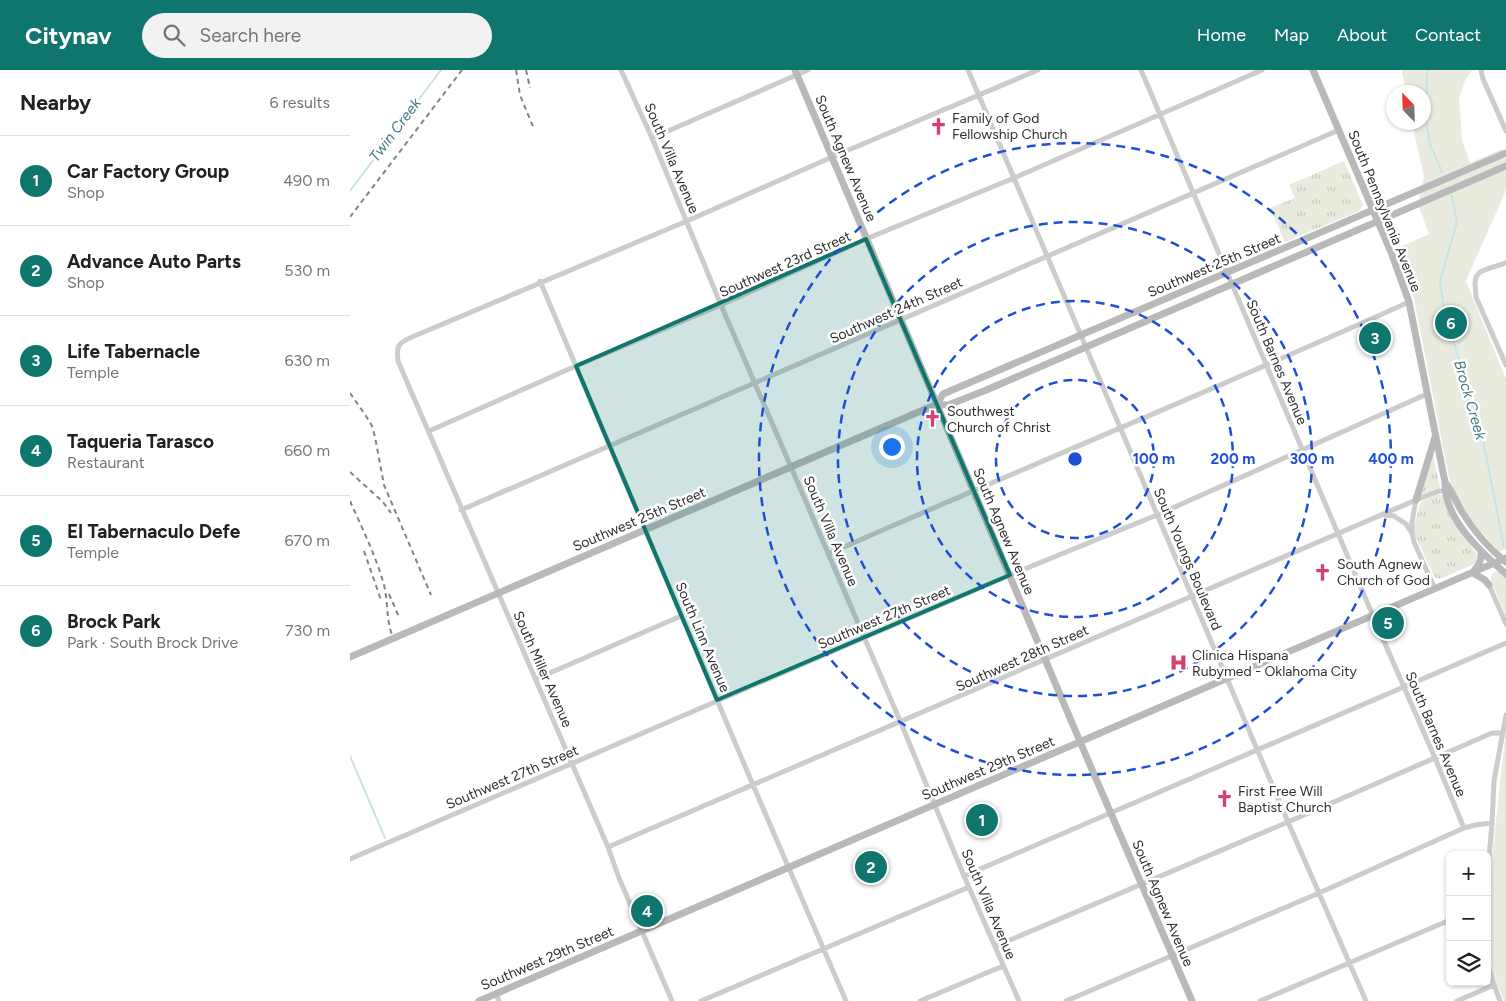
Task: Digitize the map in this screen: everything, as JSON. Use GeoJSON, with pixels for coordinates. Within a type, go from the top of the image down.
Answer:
{"type":"FeatureCollection","features":[{"type":"Feature","properties":{"kind":"main road","name":"South Pennsylvania Avenue"},"geometry":{"type":"LineString","coordinates":[[1313,70],[1394,259],[1409,302],[1445,482],[1445,491],[1457,520],[1468,536],[1492,565],[1506,574]]}},
{"type":"Feature","properties":{"kind":"main road","name":"South Agnew Avenue"},"geometry":{"type":"LineString","coordinates":[[796,72],[1192,1001]]}},
{"type":"Feature","properties":{"kind":"main road","name":"Southwest 25th Street"},"geometry":{"type":"LineString","coordinates":[[937,404],[943,394],[1506,153]]}},
{"type":"Feature","properties":{"kind":"main road"},"geometry":{"type":"LineString","coordinates":[[1478,166],[1482,176]]}},
{"type":"Feature","properties":{"kind":"main road","name":"Southwest 25th Street"},"geometry":{"type":"LineString","coordinates":[[350,657],[937,404],[948,405],[1506,166]]}},
{"type":"Feature","properties":{"kind":"main road"},"geometry":{"type":"LineString","coordinates":[[1416,500],[1435,436]]}},
{"type":"Feature","properties":{"kind":"main road","name":"South Pennsylvania Avenue"},"geometry":{"type":"LineString","coordinates":[[1445,482],[1471,526],[1494,553],[1505,560]]}},
{"type":"Feature","properties":{"kind":"main road"},"geometry":{"type":"LineString","coordinates":[[1481,552],[1482,557],[1479,566],[1473,573],[1485,580],[1489,585]]}},
{"type":"Feature","properties":{"kind":"main road","name":"Southwest 29th Street"},"geometry":{"type":"LineString","coordinates":[[479,1001],[498,997],[642,931],[1505,560]]}},
{"type":"Feature","properties":{"kind":"main road"},"geometry":{"type":"LineString","coordinates":[[1489,585],[1492,565]]}},
{"type":"Feature","properties":{"kind":"street","name":"South Villa Avenue"},"geometry":{"type":"LineString","coordinates":[[621,70],[652,138],[721,305],[792,467],[964,876],[1019,1001]]}},
{"type":"Feature","properties":{"kind":"street"},"geometry":{"type":"LineString","coordinates":[[652,138],[796,72],[808,70]]}},
{"type":"Feature","properties":{"kind":"street","name":"South Youngs Boulevard"},"geometry":{"type":"LineString","coordinates":[[968,70],[1226,679],[1366,1001]]}},
{"type":"Feature","properties":{"kind":"street"},"geometry":{"type":"LineString","coordinates":[[540,282],[1038,70]]}},
{"type":"Feature","properties":{"kind":"street","name":"South Barnes Avenue"},"geometry":{"type":"LineString","coordinates":[[1141,70],[1464,828]]}},
{"type":"Feature","properties":{"kind":"street","name":"Southwest 23rd Street"},"geometry":{"type":"LineString","coordinates":[[429,431],[721,305],[866,239],[1014,178],[1262,70]]}},
{"type":"Feature","properties":{"kind":"street"},"geometry":{"type":"LineString","coordinates":[[1482,70],[1483,79],[1506,131]]}},
{"type":"Feature","properties":{"kind":"street","name":"Southwest 24th Street"},"geometry":{"type":"LineString","coordinates":[[462,510],[1339,130]]}},
{"type":"Feature","properties":{"kind":"street"},"geometry":{"type":"LineString","coordinates":[[1506,263],[1480,272],[1474,283],[1476,297],[1506,364]]}},
{"type":"Feature","properties":{"kind":"street","name":"South Miller Avenue"},"geometry":{"type":"LineString","coordinates":[[540,282],[403,341],[398,346],[398,361],[536,679],[672,1001]]}},
{"type":"Feature","properties":{"kind":"street","name":"South Linn Avenue"},"geometry":{"type":"LineString","coordinates":[[540,282],[846,1001]]}},
{"type":"Feature","properties":{"kind":"street"},"geometry":{"type":"LineString","coordinates":[[828,554],[1268,365],[1409,302]]}},
{"type":"Feature","properties":{"kind":"street","name":"Southwest 27th Street"},"geometry":{"type":"LineString","coordinates":[[350,859],[1010,575],[1158,515],[1427,394]]}},
{"type":"Feature","properties":{"kind":"street","name":"Southwest 28th Street"},"geometry":{"type":"LineString","coordinates":[[608,848],[1416,500],[1439,491],[1445,491]]}},
{"type":"Feature","properties":{"kind":"street"},"geometry":{"type":"LineString","coordinates":[[1416,500],[1412,522],[1414,542],[1435,589]]}},
{"type":"Feature","properties":{"kind":"street"},"geometry":{"type":"LineString","coordinates":[[1382,515],[1394,516],[1406,524],[1412,532]]}},
{"type":"Feature","properties":{"kind":"street"},"geometry":{"type":"LineString","coordinates":[[1489,585],[1506,624]]}},
{"type":"Feature","properties":{"kind":"street"},"geometry":{"type":"LineString","coordinates":[[536,679],[681,616]]}},
{"type":"Feature","properties":{"kind":"street"},"geometry":{"type":"LineString","coordinates":[[964,876],[1506,643]]}},
{"type":"Feature","properties":{"kind":"street"},"geometry":{"type":"LineString","coordinates":[[1490,851],[1494,781],[1506,715]]}},
{"type":"Feature","properties":{"kind":"street"},"geometry":{"type":"LineString","coordinates":[[996,946],[1492,734],[1502,733]]}},
{"type":"Feature","properties":{"kind":"street"},"geometry":{"type":"LineString","coordinates":[[1066,1001],[1464,828],[1492,823]]}},
{"type":"Feature","properties":{"kind":"street"},"geometry":{"type":"LineString","coordinates":[[701,1001],[969,887]]}},
{"type":"Feature","properties":{"kind":"street"},"geometry":{"type":"LineString","coordinates":[[1260,1001],[1446,922]]}},
{"type":"Feature","properties":{"kind":"street"},"geometry":{"type":"LineString","coordinates":[[920,1001],[1003,966]]}},
{"type":"Feature","properties":{"kind":"street"},"geometry":{"type":"LineString","coordinates":[[1491,976],[1500,1001]]}},
{"type":"Feature","properties":{"kind":"street"},"geometry":{"type":"LineString","coordinates":[[1457,1001],[1494,986]]}},
{"type":"Feature","properties":{"kind":"highlighted area"},"geometry":{"type":"Polygon","coordinates":[[[866,239],[1010,575],[717,700],[576,366],[866,239]]]}},
{"type":"Feature","properties":{"kind":"green space"},"geometry":{"type":"Polygon","coordinates":[[[1402,70],[1472,70],[1465,81],[1459,98],[1462,140],[1470,163],[1502,149],[1506,158],[1506,190],[1466,281],[1506,379],[1506,549],[1499,552],[1470,519],[1456,496],[1449,478],[1414,299],[1398,248],[1429,234],[1418,204],[1424,177],[1414,130],[1431,130],[1431,85],[1405,85],[1402,70]]]}},
{"type":"Feature","properties":{"kind":"green space"},"geometry":{"type":"Polygon","coordinates":[[[1344,161],[1363,205],[1359,211],[1285,242],[1270,208],[1295,198],[1289,185],[1344,161]]]}},
{"type":"Feature","properties":{"kind":"green space"},"geometry":{"type":"Polygon","coordinates":[[[1432,451],[1440,487],[1419,497],[1432,451]]]}},
{"type":"Feature","properties":{"kind":"green space"},"geometry":{"type":"Polygon","coordinates":[[[1438,494],[1444,496],[1466,539],[1477,554],[1474,564],[1440,579],[1434,577],[1414,533],[1420,504],[1422,501],[1438,494]]]}},
{"type":"Feature","properties":{"kind":"green space"},"geometry":{"type":"Polygon","coordinates":[[[1498,571],[1506,578],[1506,617],[1491,580],[1493,574],[1498,571]]]}},
{"type":"Feature","properties":{"kind":"green space"},"geometry":{"type":"Polygon","coordinates":[[[1506,729],[1506,1001],[1504,1001],[1493,974],[1491,962],[1491,866],[1506,729]]]}},
{"type":"Feature","properties":{"kind":"waterway","name":"Twin Creek"},"geometry":{"type":"LineString","coordinates":[[350,191],[441,70]]}},
{"type":"Feature","properties":{"kind":"waterway","name":"Brock Creek"},"geometry":{"type":"LineString","coordinates":[[1427,70],[1426,122],[1430,144],[1442,172]]}},
{"type":"Feature","properties":{"kind":"waterway","name":"Brock Creek"},"geometry":{"type":"LineString","coordinates":[[1452,196],[1457,222],[1440,281],[1444,310],[1482,435],[1504,547]]}},
{"type":"Feature","properties":{"kind":"waterway","name":"Twin Creek"},"geometry":{"type":"LineString","coordinates":[[350,756],[385,838]]}},
{"type":"Feature","properties":{"kind":"railway"},"geometry":{"type":"LineString","coordinates":[[350,217],[462,70]]}},
{"type":"Feature","properties":{"kind":"railway"},"geometry":{"type":"LineString","coordinates":[[516,70],[520,95],[534,129]]}},
{"type":"Feature","properties":{"kind":"railway"},"geometry":{"type":"LineString","coordinates":[[526,70],[530,88]]}},
{"type":"Feature","properties":{"kind":"railway"},"geometry":{"type":"LineString","coordinates":[[350,393],[372,426],[384,485],[431,595]]}},
{"type":"Feature","properties":{"kind":"railway"},"geometry":{"type":"LineString","coordinates":[[350,472],[383,502],[391,513]]}},
{"type":"Feature","properties":{"kind":"railway"},"geometry":{"type":"LineString","coordinates":[[350,501],[381,574],[392,635]]}},
{"type":"Feature","properties":{"kind":"railway"},"geometry":{"type":"LineString","coordinates":[[364,551],[381,600]]}},
{"type":"Feature","properties":{"kind":"railway"},"geometry":{"type":"LineString","coordinates":[[389,594],[399,617]]}},
{"type":"Feature","properties":{"kind":"place","name":"Family of God Fellowship Church"},"geometry":{"type":"Point","coordinates":[938,126]}},
{"type":"Feature","properties":{"kind":"place","name":"Brock Park"},"geometry":{"type":"Point","coordinates":[1451,323]}},
{"type":"Feature","properties":{"kind":"place","name":"Life Tabernacle"},"geometry":{"type":"Point","coordinates":[1375,338]}},
{"type":"Feature","properties":{"kind":"place","name":"Southwest Church of Christ"},"geometry":{"type":"Point","coordinates":[933,419]}},
{"type":"Feature","properties":{"kind":"place","name":"South Agnew Church of God"},"geometry":{"type":"Point","coordinates":[1323,572]}},
{"type":"Feature","properties":{"kind":"place","name":"El Tabernaculo Defe"},"geometry":{"type":"Point","coordinates":[1388,623]}},
{"type":"Feature","properties":{"kind":"place","name":"Clinica Hispana Rubymed - Oklahoma City"},"geometry":{"type":"Point","coordinates":[1178,663]}},
{"type":"Feature","properties":{"kind":"place","name":"First Free Will Baptist Church"},"geometry":{"type":"Point","coordinates":[1224,799]}},
{"type":"Feature","properties":{"kind":"place","name":"Car Factory Group"},"geometry":{"type":"Point","coordinates":[982,820]}},
{"type":"Feature","properties":{"kind":"place","name":"Advance Auto Parts"},"geometry":{"type":"Point","coordinates":[871,867]}},
{"type":"Feature","properties":{"kind":"place","name":"Taqueria Tarasco"},"geometry":{"type":"Point","coordinates":[647,911]}}]}
